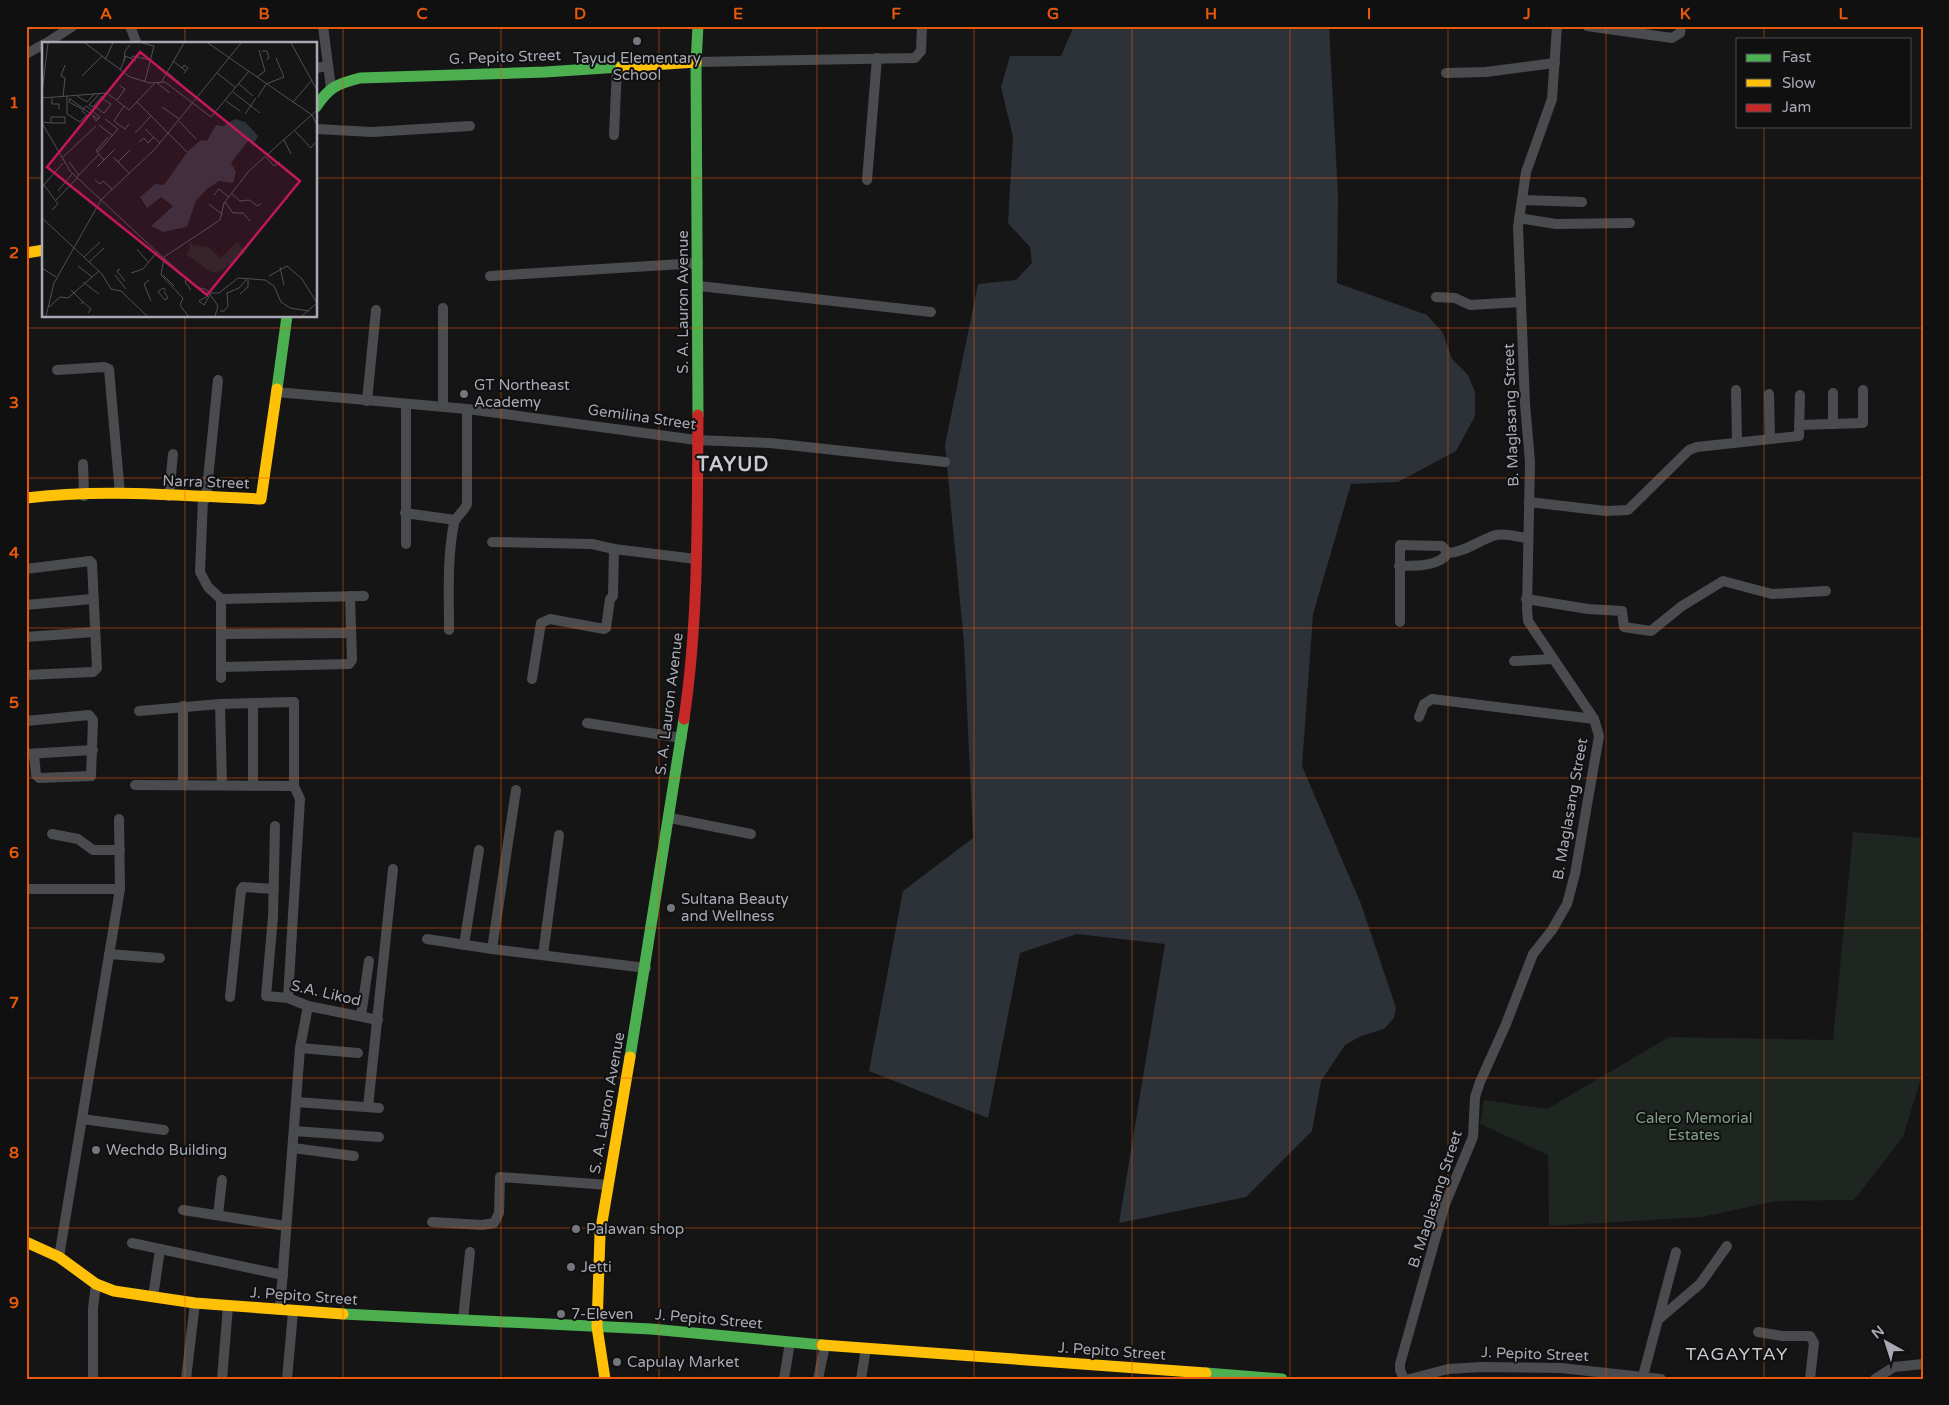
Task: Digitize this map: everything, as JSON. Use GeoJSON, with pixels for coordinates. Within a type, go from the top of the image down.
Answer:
{"type":"FeatureCollection","features":[{"type":"Feature","properties":{"kind":"main road","name":"S. A. Lauron Avenue"},"geometry":{"type":"LineString","coordinates":[[605,1379],[597,1326],[600,1234],[670,818],[682,738],[694,632],[699,286],[696,62],[698,26]]}},
{"type":"Feature","properties":{"kind":"main road","name":"G. Pepito Street"},"geometry":{"type":"LineString","coordinates":[[331,88],[344,81],[360,78],[545,72],[696,62]]}},
{"type":"Feature","properties":{"kind":"main road"},"geometry":{"type":"LineString","coordinates":[[318,104],[331,88]]}},
{"type":"Feature","properties":{"kind":"main road"},"geometry":{"type":"LineString","coordinates":[[26,252],[42,250]]}},
{"type":"Feature","properties":{"kind":"main road","name":"Narra Street"},"geometry":{"type":"LineString","coordinates":[[26,498],[48,495],[120,494],[205,499],[261,499],[287,318]]}},
{"type":"Feature","properties":{"kind":"main road","name":"J. Pepito Street"},"geometry":{"type":"LineString","coordinates":[[26,1242],[59,1258],[96,1284],[114,1291],[195,1303],[293,1312],[651,1329],[825,1345],[1282,1379]]}},
{"type":"Feature","properties":{"kind":"street"},"geometry":{"type":"LineString","coordinates":[[47,42],[73,26]]}},
{"type":"Feature","properties":{"kind":"street"},"geometry":{"type":"LineString","coordinates":[[130,26],[136,42]]}},
{"type":"Feature","properties":{"kind":"street"},"geometry":{"type":"LineString","coordinates":[[323,26],[331,88]]}},
{"type":"Feature","properties":{"kind":"street","name":"G. Pepito Street"},"geometry":{"type":"LineString","coordinates":[[696,62],[915,58],[922,51],[922,26]]}},
{"type":"Feature","properties":{"kind":"street","name":"B. Maglasang Street"},"geometry":{"type":"LineString","coordinates":[[1404,1379],[1400,1370],[1400,1364],[1446,1204],[1472,1137],[1475,1097],[1533,954],[1552,930],[1567,904],[1596,764],[1599,736],[1594,719],[1528,621],[1526,599],[1530,462],[1521,302],[1519,218],[1526,172],[1552,100],[1557,26]]}},
{"type":"Feature","properties":{"kind":"street"},"geometry":{"type":"LineString","coordinates":[[1587,26],[1672,38],[1680,33],[1681,26]]}},
{"type":"Feature","properties":{"kind":"street"},"geometry":{"type":"LineString","coordinates":[[26,54],[42,45]]}},
{"type":"Feature","properties":{"kind":"street"},"geometry":{"type":"LineString","coordinates":[[866,180],[876,58]]}},
{"type":"Feature","properties":{"kind":"street"},"geometry":{"type":"LineString","coordinates":[[1446,73],[1486,72],[1555,63]]}},
{"type":"Feature","properties":{"kind":"street"},"geometry":{"type":"LineString","coordinates":[[318,68],[328,66]]}},
{"type":"Feature","properties":{"kind":"street"},"geometry":{"type":"LineString","coordinates":[[614,134],[617,67]]}},
{"type":"Feature","properties":{"kind":"street"},"geometry":{"type":"LineString","coordinates":[[318,129],[372,132],[470,126]]}},
{"type":"Feature","properties":{"kind":"street"},"geometry":{"type":"LineString","coordinates":[[1522,200],[1582,202]]}},
{"type":"Feature","properties":{"kind":"street"},"geometry":{"type":"LineString","coordinates":[[1519,218],[1556,224],[1630,223]]}},
{"type":"Feature","properties":{"kind":"street"},"geometry":{"type":"LineString","coordinates":[[490,276],[698,263]]}},
{"type":"Feature","properties":{"kind":"street"},"geometry":{"type":"LineString","coordinates":[[699,286],[931,312]]}},
{"type":"Feature","properties":{"kind":"street"},"geometry":{"type":"LineString","coordinates":[[1436,297],[1455,298],[1470,306],[1521,302]]}},
{"type":"Feature","properties":{"kind":"street"},"geometry":{"type":"LineString","coordinates":[[443,308],[443,406]]}},
{"type":"Feature","properties":{"kind":"street"},"geometry":{"type":"LineString","coordinates":[[367,401],[376,310]]}},
{"type":"Feature","properties":{"kind":"street"},"geometry":{"type":"LineString","coordinates":[[56,370],[104,367],[109,369],[120,494]]}},
{"type":"Feature","properties":{"kind":"street"},"geometry":{"type":"LineString","coordinates":[[218,380],[205,499],[200,572],[208,587],[222,599],[364,596]]}},
{"type":"Feature","properties":{"kind":"street"},"geometry":{"type":"LineString","coordinates":[[1736,390],[1737,442]]}},
{"type":"Feature","properties":{"kind":"street"},"geometry":{"type":"LineString","coordinates":[[1799,425],[1863,423],[1863,390]]}},
{"type":"Feature","properties":{"kind":"street","name":"Gemilina Street"},"geometry":{"type":"LineString","coordinates":[[276,392],[443,406],[696,440],[770,443],[945,462]]}},
{"type":"Feature","properties":{"kind":"street"},"geometry":{"type":"LineString","coordinates":[[1833,393],[1833,424]]}},
{"type":"Feature","properties":{"kind":"street"},"geometry":{"type":"LineString","coordinates":[[1769,394],[1770,439]]}},
{"type":"Feature","properties":{"kind":"street"},"geometry":{"type":"LineString","coordinates":[[1529,502],[1606,512],[1628,510],[1689,450],[1737,442],[1798,436],[1800,395]]}},
{"type":"Feature","properties":{"kind":"street"},"geometry":{"type":"LineString","coordinates":[[406,404],[406,544]]}},
{"type":"Feature","properties":{"kind":"street"},"geometry":{"type":"LineString","coordinates":[[449,630],[450,541],[455,520],[464,511],[467,504],[467,409]]}},
{"type":"Feature","properties":{"kind":"street"},"geometry":{"type":"LineString","coordinates":[[170,496],[173,454]]}},
{"type":"Feature","properties":{"kind":"street"},"geometry":{"type":"LineString","coordinates":[[83,464],[84,496]]}},
{"type":"Feature","properties":{"kind":"street"},"geometry":{"type":"LineString","coordinates":[[405,513],[455,520]]}},
{"type":"Feature","properties":{"kind":"street"},"geometry":{"type":"LineString","coordinates":[[1400,566],[1428,564],[1443,559],[1448,553],[1461,551],[1496,535],[1527,538]]}},
{"type":"Feature","properties":{"kind":"street"},"geometry":{"type":"LineString","coordinates":[[492,542],[592,544],[614,550],[696,559]]}},
{"type":"Feature","properties":{"kind":"street"},"geometry":{"type":"LineString","coordinates":[[1400,622],[1400,545],[1442,546],[1448,553]]}},
{"type":"Feature","properties":{"kind":"street"},"geometry":{"type":"LineString","coordinates":[[532,679],[541,623],[550,619],[604,630],[606,628],[610,599],[613,596],[614,550]]}},
{"type":"Feature","properties":{"kind":"street"},"geometry":{"type":"LineString","coordinates":[[26,568],[90,561],[92,564],[95,671],[26,675]]}},
{"type":"Feature","properties":{"kind":"street"},"geometry":{"type":"LineString","coordinates":[[1526,599],[1588,609],[1622,611],[1624,627],[1651,631],[1688,602],[1723,581],[1772,594],[1826,591]]}},
{"type":"Feature","properties":{"kind":"street"},"geometry":{"type":"LineString","coordinates":[[221,668],[346,665],[352,660],[350,596]]}},
{"type":"Feature","properties":{"kind":"street"},"geometry":{"type":"LineString","coordinates":[[26,605],[92,599]]}},
{"type":"Feature","properties":{"kind":"street"},"geometry":{"type":"LineString","coordinates":[[222,599],[222,678]]}},
{"type":"Feature","properties":{"kind":"street"},"geometry":{"type":"LineString","coordinates":[[26,638],[94,632]]}},
{"type":"Feature","properties":{"kind":"street"},"geometry":{"type":"LineString","coordinates":[[222,634],[351,633]]}},
{"type":"Feature","properties":{"kind":"street"},"geometry":{"type":"LineString","coordinates":[[1514,661],[1553,659]]}},
{"type":"Feature","properties":{"kind":"street"},"geometry":{"type":"LineString","coordinates":[[1419,717],[1424,704],[1432,700],[1594,719]]}},
{"type":"Feature","properties":{"kind":"street"},"geometry":{"type":"LineString","coordinates":[[139,711],[183,706],[294,702],[294,786],[300,799],[288,998]]}},
{"type":"Feature","properties":{"kind":"street"},"geometry":{"type":"LineString","coordinates":[[253,703],[253,786]]}},
{"type":"Feature","properties":{"kind":"street"},"geometry":{"type":"LineString","coordinates":[[220,704],[222,785]]}},
{"type":"Feature","properties":{"kind":"street"},"geometry":{"type":"LineString","coordinates":[[183,706],[183,784]]}},
{"type":"Feature","properties":{"kind":"street"},"geometry":{"type":"LineString","coordinates":[[26,721],[88,714],[93,720],[93,750],[91,776],[40,778],[36,775],[30,754],[93,750]]}},
{"type":"Feature","properties":{"kind":"street"},"geometry":{"type":"LineString","coordinates":[[587,722],[682,738]]}},
{"type":"Feature","properties":{"kind":"street"},"geometry":{"type":"LineString","coordinates":[[134,784],[294,786]]}},
{"type":"Feature","properties":{"kind":"street"},"geometry":{"type":"LineString","coordinates":[[492,949],[516,790]]}},
{"type":"Feature","properties":{"kind":"street"},"geometry":{"type":"LineString","coordinates":[[670,818],[751,834]]}},
{"type":"Feature","properties":{"kind":"street"},"geometry":{"type":"LineString","coordinates":[[59,1258],[120,889],[119,819]]}},
{"type":"Feature","properties":{"kind":"street"},"geometry":{"type":"LineString","coordinates":[[230,997],[241,890],[243,887],[274,888],[275,826]]}},
{"type":"Feature","properties":{"kind":"street"},"geometry":{"type":"LineString","coordinates":[[52,834],[78,839],[93,850],[120,850]]}},
{"type":"Feature","properties":{"kind":"street"},"geometry":{"type":"LineString","coordinates":[[543,955],[559,835]]}},
{"type":"Feature","properties":{"kind":"street"},"geometry":{"type":"LineString","coordinates":[[464,945],[479,850]]}},
{"type":"Feature","properties":{"kind":"street"},"geometry":{"type":"LineString","coordinates":[[296,1102],[374,1108],[378,1020],[393,869]]}},
{"type":"Feature","properties":{"kind":"street","name":"S.A. Likod"},"geometry":{"type":"LineString","coordinates":[[274,888],[266,996],[288,998],[308,1006],[378,1020]]}},
{"type":"Feature","properties":{"kind":"street"},"geometry":{"type":"LineString","coordinates":[[26,889],[120,889]]}},
{"type":"Feature","properties":{"kind":"street"},"geometry":{"type":"LineString","coordinates":[[427,939],[646,968]]}},
{"type":"Feature","properties":{"kind":"street"},"geometry":{"type":"LineString","coordinates":[[109,954],[160,958]]}},
{"type":"Feature","properties":{"kind":"street"},"geometry":{"type":"LineString","coordinates":[[361,1016],[369,961]]}},
{"type":"Feature","properties":{"kind":"street"},"geometry":{"type":"LineString","coordinates":[[280,1310],[300,1048],[308,1006]]}},
{"type":"Feature","properties":{"kind":"street"},"geometry":{"type":"LineString","coordinates":[[300,1048],[358,1053]]}},
{"type":"Feature","properties":{"kind":"street"},"geometry":{"type":"LineString","coordinates":[[82,1119],[164,1130]]}},
{"type":"Feature","properties":{"kind":"street"},"geometry":{"type":"LineString","coordinates":[[294,1131],[379,1137]]}},
{"type":"Feature","properties":{"kind":"street"},"geometry":{"type":"LineString","coordinates":[[293,1148],[354,1156]]}},
{"type":"Feature","properties":{"kind":"street"},"geometry":{"type":"LineString","coordinates":[[432,1222],[482,1225],[494,1223],[499,1213],[500,1177],[608,1185]]}},
{"type":"Feature","properties":{"kind":"street"},"geometry":{"type":"LineString","coordinates":[[218,1215],[222,1180]]}},
{"type":"Feature","properties":{"kind":"street"},"geometry":{"type":"LineString","coordinates":[[183,1210],[286,1226]]}},
{"type":"Feature","properties":{"kind":"street"},"geometry":{"type":"LineString","coordinates":[[132,1243],[283,1274]]}},
{"type":"Feature","properties":{"kind":"street"},"geometry":{"type":"LineString","coordinates":[[1659,1319],[1700,1284],[1727,1246]]}},
{"type":"Feature","properties":{"kind":"street"},"geometry":{"type":"LineString","coordinates":[[153,1297],[160,1249]]}},
{"type":"Feature","properties":{"kind":"street"},"geometry":{"type":"LineString","coordinates":[[463,1320],[470,1252]]}},
{"type":"Feature","properties":{"kind":"street"},"geometry":{"type":"LineString","coordinates":[[1643,1376],[1676,1252]]}},
{"type":"Feature","properties":{"kind":"street"},"geometry":{"type":"LineString","coordinates":[[93,1379],[96,1284]]}},
{"type":"Feature","properties":{"kind":"street"},"geometry":{"type":"LineString","coordinates":[[186,1379],[195,1303]]}},
{"type":"Feature","properties":{"kind":"street"},"geometry":{"type":"LineString","coordinates":[[222,1379],[228,1306]]}},
{"type":"Feature","properties":{"kind":"street"},"geometry":{"type":"LineString","coordinates":[[287,1379],[293,1312]]}},
{"type":"Feature","properties":{"kind":"street"},"geometry":{"type":"LineString","coordinates":[[1758,1332],[1782,1336],[1810,1336],[1814,1343],[1810,1379]]}},
{"type":"Feature","properties":{"kind":"street"},"geometry":{"type":"LineString","coordinates":[[784,1379],[790,1342]]}},
{"type":"Feature","properties":{"kind":"street"},"geometry":{"type":"LineString","coordinates":[[818,1379],[825,1345]]}},
{"type":"Feature","properties":{"kind":"street"},"geometry":{"type":"LineString","coordinates":[[861,1379],[866,1348]]}},
{"type":"Feature","properties":{"kind":"street"},"geometry":{"type":"LineString","coordinates":[[1874,1379],[1894,1367],[1923,1364]]}},
{"type":"Feature","properties":{"kind":"street","name":"J. Pepito Street"},"geometry":{"type":"LineString","coordinates":[[1410,1379],[1448,1369],[1481,1367],[1561,1368],[1660,1379]]}},
{"type":"Feature","properties":{"kind":"green space","name":"Calero Memorial Estates"},"geometry":{"type":"Polygon","coordinates":[[[1853,832],[1923,838],[1923,1072],[1903,1137],[1854,1200],[1776,1201],[1702,1217],[1549,1226],[1548,1155],[1480,1124],[1484,1100],[1547,1109],[1669,1037],[1833,1040],[1853,832]]]}},
{"type":"Feature","properties":{"kind":"shaded area"},"geometry":{"type":"Polygon","coordinates":[[[1074,26],[1329,26],[1338,197],[1337,283],[1427,315],[1443,333],[1452,359],[1468,375],[1475,392],[1475,416],[1456,451],[1398,482],[1351,484],[1313,614],[1302,766],[1361,904],[1396,1008],[1394,1018],[1384,1029],[1361,1036],[1345,1045],[1321,1081],[1312,1131],[1246,1197],[1119,1223],[1165,944],[1077,934],[1020,953],[988,1118],[869,1071],[903,891],[973,838],[964,643],[945,445],[978,284],[1016,280],[1032,263],[1030,247],[1008,223],[1013,137],[1001,87],[1010,56],[1061,56],[1074,26]]]}},
{"type":"Feature","properties":{"kind":"traffic: fast"},"geometry":{"type":"LineString","coordinates":[[698,26],[696,62],[698,415]]}},
{"type":"Feature","properties":{"kind":"traffic: fast"},"geometry":{"type":"LineString","coordinates":[[318,104],[334,87],[360,78],[545,72],[621,67]]}},
{"type":"Feature","properties":{"kind":"traffic: fast"},"geometry":{"type":"LineString","coordinates":[[277,389],[287,318]]}},
{"type":"Feature","properties":{"kind":"traffic: fast"},"geometry":{"type":"LineString","coordinates":[[630,1057],[684,719]]}},
{"type":"Feature","properties":{"kind":"traffic: fast"},"geometry":{"type":"LineString","coordinates":[[343,1314],[651,1329],[822,1345]]}},
{"type":"Feature","properties":{"kind":"traffic: fast"},"geometry":{"type":"LineString","coordinates":[[1206,1373],[1282,1379]]}},
{"type":"Feature","properties":{"kind":"traffic: slow"},"geometry":{"type":"LineString","coordinates":[[621,67],[696,62]]}},
{"type":"Feature","properties":{"kind":"traffic: slow"},"geometry":{"type":"LineString","coordinates":[[26,253],[42,250]]}},
{"type":"Feature","properties":{"kind":"traffic: slow"},"geometry":{"type":"LineString","coordinates":[[26,498],[114,493],[261,499],[277,389]]}},
{"type":"Feature","properties":{"kind":"traffic: slow"},"geometry":{"type":"LineString","coordinates":[[605,1379],[597,1327],[600,1234],[630,1057]]}},
{"type":"Feature","properties":{"kind":"traffic: slow"},"geometry":{"type":"LineString","coordinates":[[26,1242],[59,1257],[96,1284],[114,1291],[195,1303],[343,1314]]}},
{"type":"Feature","properties":{"kind":"traffic: slow"},"geometry":{"type":"LineString","coordinates":[[822,1345],[1206,1373]]}},
{"type":"Feature","properties":{"kind":"traffic: jam"},"geometry":{"type":"LineString","coordinates":[[684,719],[695,605],[698,415]]}},
{"type":"Feature","properties":{"kind":"place","name":"Tayud Elementary School"},"geometry":{"type":"Point","coordinates":[637,41]}},
{"type":"Feature","properties":{"kind":"place","name":"GT Northeast Academy"},"geometry":{"type":"Point","coordinates":[464,394]}},
{"type":"Feature","properties":{"kind":"place","name":"Sultana Beauty and Wellness"},"geometry":{"type":"Point","coordinates":[671,908]}},
{"type":"Feature","properties":{"kind":"place","name":"Wechdo Building"},"geometry":{"type":"Point","coordinates":[96,1150]}},
{"type":"Feature","properties":{"kind":"place","name":"Palawan shop"},"geometry":{"type":"Point","coordinates":[576,1229]}},
{"type":"Feature","properties":{"kind":"place","name":"Jetti"},"geometry":{"type":"Point","coordinates":[571,1267]}},
{"type":"Feature","properties":{"kind":"place","name":"7-Eleven"},"geometry":{"type":"Point","coordinates":[561,1314]}},
{"type":"Feature","properties":{"kind":"place","name":"Capulay Market"},"geometry":{"type":"Point","coordinates":[617,1362]}},
{"type":"Feature","properties":{"kind":"district","name":"TAYUD"},"geometry":{"type":"Point","coordinates":[733,464]}},
{"type":"Feature","properties":{"kind":"district","name":"TAGAYTAY"},"geometry":{"type":"Point","coordinates":[1737,1354]}}]}
